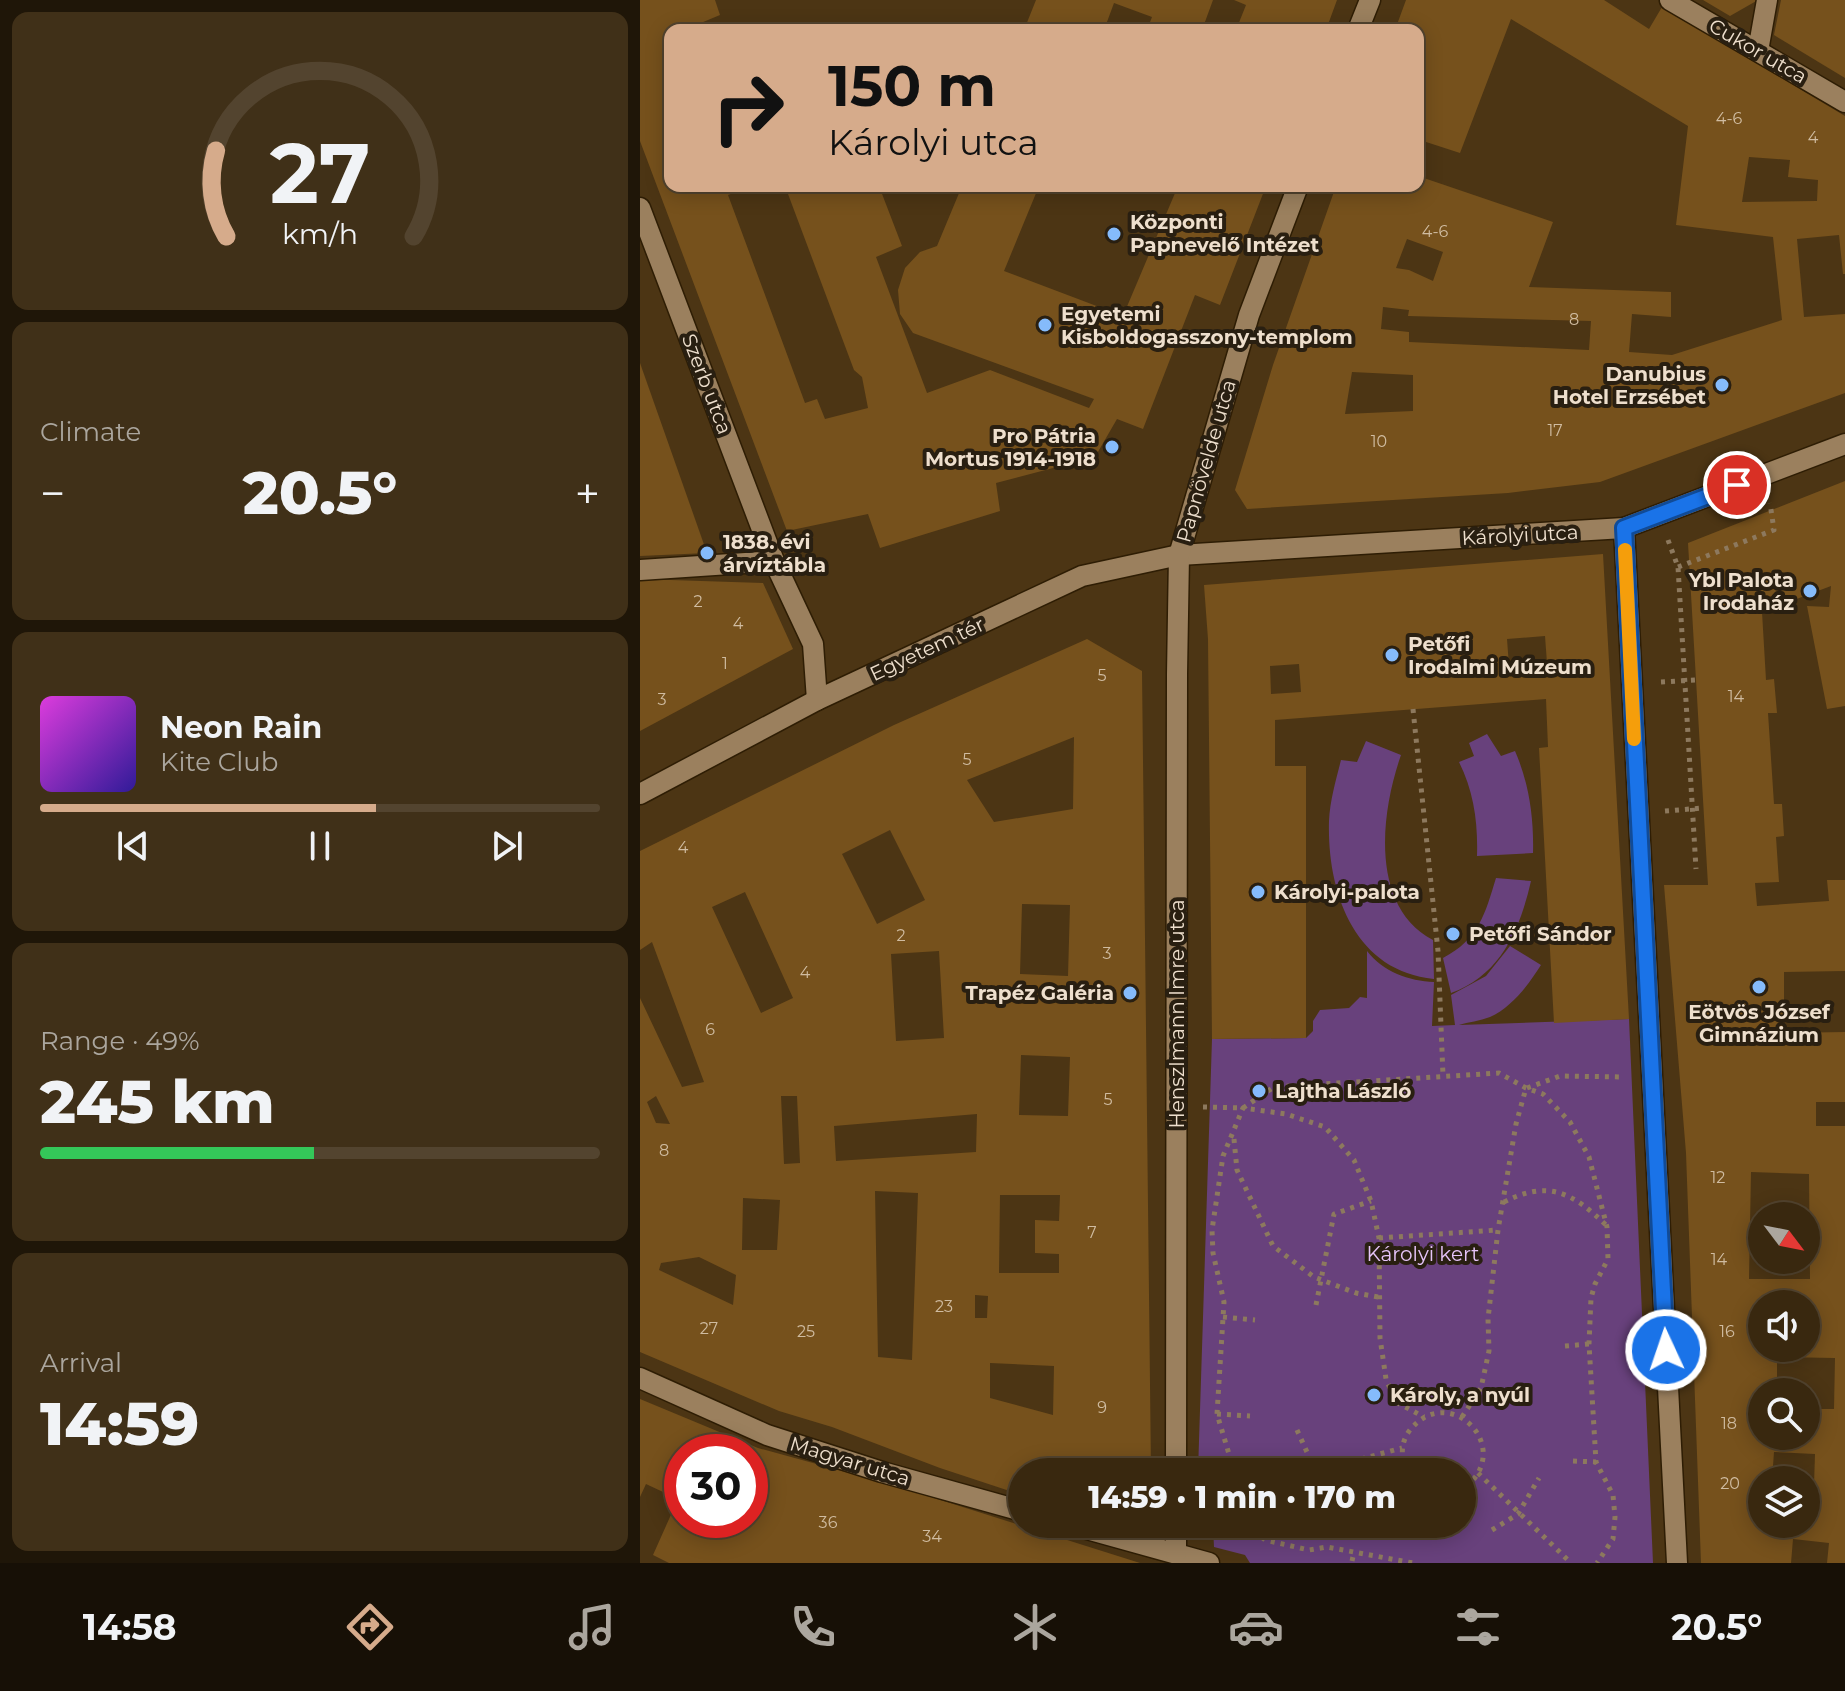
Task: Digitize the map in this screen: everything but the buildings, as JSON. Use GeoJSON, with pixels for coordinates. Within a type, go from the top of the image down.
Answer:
{"type":"FeatureCollection","features":[{"type":"Feature","properties":{"kind":"street"},"geometry":{"type":"LineString","coordinates":[[1360,24],[1370,0]]}},
{"type":"Feature","properties":{"kind":"street","name":"Cukor utca"},"geometry":{"type":"LineString","coordinates":[[1670,0],[1845,102]]}},
{"type":"Feature","properties":{"kind":"street"},"geometry":{"type":"LineString","coordinates":[[1758,51],[1767,0]]}},
{"type":"Feature","properties":{"kind":"street","name":"Papnövelde utca"},"geometry":{"type":"LineString","coordinates":[[1179,555],[1249,315],[1296,192]]}},
{"type":"Feature","properties":{"kind":"street","name":"Szerb utca"},"geometry":{"type":"LineString","coordinates":[[640,208],[774,561]]}},
{"type":"Feature","properties":{"kind":"street","name":"Károlyi utca"},"geometry":{"type":"LineString","coordinates":[[1179,555],[1624,528],[1845,444]]}},
{"type":"Feature","properties":{"kind":"street"},"geometry":{"type":"LineString","coordinates":[[1624,528],[1677,1563]]}},
{"type":"Feature","properties":{"kind":"street","name":"Henszlmann Imre utca"},"geometry":{"type":"LineString","coordinates":[[1176,1458],[1179,555]]}},
{"type":"Feature","properties":{"kind":"street","name":"Egyetem tér"},"geometry":{"type":"LineString","coordinates":[[640,794],[817,700],[1082,576],[1179,555]]}},
{"type":"Feature","properties":{"kind":"street"},"geometry":{"type":"LineString","coordinates":[[640,570],[774,561],[813,644],[817,700]]}},
{"type":"Feature","properties":{"kind":"street","name":"Magyar utca"},"geometry":{"type":"LineString","coordinates":[[640,1378],[767,1435],[882,1472],[1008,1507]]}},
{"type":"Feature","properties":{"kind":"street"},"geometry":{"type":"LineString","coordinates":[[1121,1538],[1209,1563]]}},
{"type":"Feature","properties":{"kind":"street"},"geometry":{"type":"LineString","coordinates":[[1176,1538],[1176,1553]]}},
{"type":"Feature","properties":{"kind":"path"},"geometry":{"type":"LineString","coordinates":[[1678,567],[1774,530],[1766,474]]}},
{"type":"Feature","properties":{"kind":"path"},"geometry":{"type":"LineString","coordinates":[[1659,515],[1678,567],[1696,869]]}},
{"type":"Feature","properties":{"kind":"path"},"geometry":{"type":"LineString","coordinates":[[1413,709],[1438,951],[1443,1076]]}},
{"type":"Feature","properties":{"kind":"path"},"geometry":{"type":"LineString","coordinates":[[1229,1458],[1217,1414],[1224,1302],[1213,1253],[1212,1230],[1223,1156],[1243,1108],[1274,1087],[1499,1073],[1543,1094],[1570,1122],[1589,1157],[1607,1227],[1608,1259],[1591,1298],[1589,1344],[1596,1462],[1613,1495],[1615,1517],[1613,1539],[1597,1563]]}},
{"type":"Feature","properties":{"kind":"path"},"geometry":{"type":"LineString","coordinates":[[1526,1088],[1560,1076],[1651,1077]]}},
{"type":"Feature","properties":{"kind":"path"},"geometry":{"type":"LineString","coordinates":[[1462,1417],[1481,1388],[1489,1351],[1488,1319],[1498,1230],[1512,1146],[1526,1088]]}},
{"type":"Feature","properties":{"kind":"path"},"geometry":{"type":"LineString","coordinates":[[1178,1104],[1286,1114],[1325,1127],[1354,1160],[1371,1201],[1379,1238],[1381,1269],[1378,1297],[1386,1379],[1396,1402],[1424,1417]]}},
{"type":"Feature","properties":{"kind":"path"},"geometry":{"type":"LineString","coordinates":[[1233,1136],[1237,1170],[1273,1246],[1314,1277],[1356,1293],[1378,1297]]}},
{"type":"Feature","properties":{"kind":"path"},"geometry":{"type":"LineString","coordinates":[[1503,1202],[1523,1192],[1538,1189],[1559,1191],[1585,1204],[1607,1227]]}},
{"type":"Feature","properties":{"kind":"path"},"geometry":{"type":"LineString","coordinates":[[1316,1305],[1334,1214],[1371,1201]]}},
{"type":"Feature","properties":{"kind":"path"},"geometry":{"type":"LineString","coordinates":[[1379,1238],[1498,1230]]}},
{"type":"Feature","properties":{"kind":"path"},"geometry":{"type":"LineString","coordinates":[[1223,1317],[1255,1320]]}},
{"type":"Feature","properties":{"kind":"path"},"geometry":{"type":"LineString","coordinates":[[1565,1346],[1589,1344]]}},
{"type":"Feature","properties":{"kind":"path"},"geometry":{"type":"LineString","coordinates":[[1404,1458],[1402,1448],[1406,1435],[1424,1417],[1442,1412],[1462,1417],[1474,1427],[1484,1450],[1476,1477]]}},
{"type":"Feature","properties":{"kind":"path"},"geometry":{"type":"LineString","coordinates":[[1217,1414],[1250,1416]]}},
{"type":"Feature","properties":{"kind":"path"},"geometry":{"type":"LineString","coordinates":[[1297,1430],[1309,1458]]}},
{"type":"Feature","properties":{"kind":"path"},"geometry":{"type":"LineString","coordinates":[[1366,1458],[1402,1448]]}},
{"type":"Feature","properties":{"kind":"path"},"geometry":{"type":"LineString","coordinates":[[1573,1461],[1596,1462]]}},
{"type":"Feature","properties":{"kind":"path"},"geometry":{"type":"LineString","coordinates":[[1478,1473],[1571,1563]]}},
{"type":"Feature","properties":{"kind":"path"},"geometry":{"type":"LineString","coordinates":[[1492,1530],[1518,1514],[1539,1478]]}},
{"type":"Feature","properties":{"kind":"path"},"geometry":{"type":"LineString","coordinates":[[1263,1538],[1309,1550],[1327,1547],[1413,1563]]}},
{"type":"Feature","properties":{"kind":"path"},"geometry":{"type":"LineString","coordinates":[[1352,1561],[1354,1552]]}},
{"type":"Feature","properties":{"kind":"green space"},"geometry":{"type":"Polygon","coordinates":[[[1487,734],[1501,756],[1515,751],[1520,763],[1530,801],[1533,853],[1477,856],[1474,808],[1459,762],[1474,756],[1469,743],[1487,734]]]}},
{"type":"Feature","properties":{"kind":"green space"},"geometry":{"type":"Polygon","coordinates":[[[1366,741],[1401,755],[1385,830],[1389,882],[1398,905],[1412,925],[1433,940],[1434,979],[1406,973],[1384,961],[1365,944],[1340,900],[1330,848],[1331,805],[1341,760],[1357,762],[1366,741]]]}},
{"type":"Feature","properties":{"kind":"green space"},"geometry":{"type":"Polygon","coordinates":[[[1496,878],[1531,881],[1521,916],[1506,948],[1495,962],[1483,975],[1451,993],[1443,958],[1473,934],[1484,914],[1496,878]]]}},
{"type":"Feature","properties":{"kind":"green space","name":"Károlyi kert"},"geometry":{"type":"Polygon","coordinates":[[[1510,946],[1541,965],[1506,1007],[1490,1017],[1459,1025],[1629,1019],[1653,1563],[1250,1563],[1245,1555],[1214,1547],[1214,1538],[1476,1538],[1476,1458],[1198,1458],[1212,1039],[1306,1038],[1313,1031],[1313,1021],[1320,1010],[1349,1008],[1360,997],[1367,998],[1367,951],[1381,965],[1397,974],[1434,982],[1432,1026],[1455,1025],[1451,995],[1486,976],[1510,946]]]}},
{"type":"Feature","properties":{"kind":"slow traffic"},"geometry":{"type":"LineString","coordinates":[[1625,550],[1634,739]]}},
{"type":"Feature","properties":{"kind":"place","name":"Központi Papnevelő Intézet"},"geometry":{"type":"Point","coordinates":[1114,234]}},
{"type":"Feature","properties":{"kind":"place","name":"Egyetemi Kisboldogasszony-templom"},"geometry":{"type":"Point","coordinates":[1045,325]}},
{"type":"Feature","properties":{"kind":"place","name":"Danubius Hotel Erzsébet"},"geometry":{"type":"Point","coordinates":[1722,385]}},
{"type":"Feature","properties":{"kind":"place","name":"Pro Pátria Mortus 1914-1918"},"geometry":{"type":"Point","coordinates":[1112,447]}},
{"type":"Feature","properties":{"kind":"place","name":"1838. évi árvíztábla"},"geometry":{"type":"Point","coordinates":[707,553]}},
{"type":"Feature","properties":{"kind":"place","name":"Ybl Palota Irodaház"},"geometry":{"type":"Point","coordinates":[1810,591]}},
{"type":"Feature","properties":{"kind":"place","name":"Petőfi Irodalmi Múzeum"},"geometry":{"type":"Point","coordinates":[1392,655]}},
{"type":"Feature","properties":{"kind":"place","name":"Károlyi-palota"},"geometry":{"type":"Point","coordinates":[1258,892]}},
{"type":"Feature","properties":{"kind":"place","name":"Petőfi Sándor"},"geometry":{"type":"Point","coordinates":[1453,934]}},
{"type":"Feature","properties":{"kind":"place","name":"Eötvös József Gimnázium"},"geometry":{"type":"Point","coordinates":[1759,987]}},
{"type":"Feature","properties":{"kind":"place","name":"Trapéz Galéria"},"geometry":{"type":"Point","coordinates":[1130,993]}},
{"type":"Feature","properties":{"kind":"place","name":"Lajtha László"},"geometry":{"type":"Point","coordinates":[1259,1091]}},
{"type":"Feature","properties":{"kind":"place","name":"Károly, a nyúl"},"geometry":{"type":"Point","coordinates":[1374,1395]}},
{"type":"Feature","properties":{"kind":"route"},"geometry":{"type":"LineString","coordinates":[[1666,1350],[1624,528],[1737,485]]}}]}
